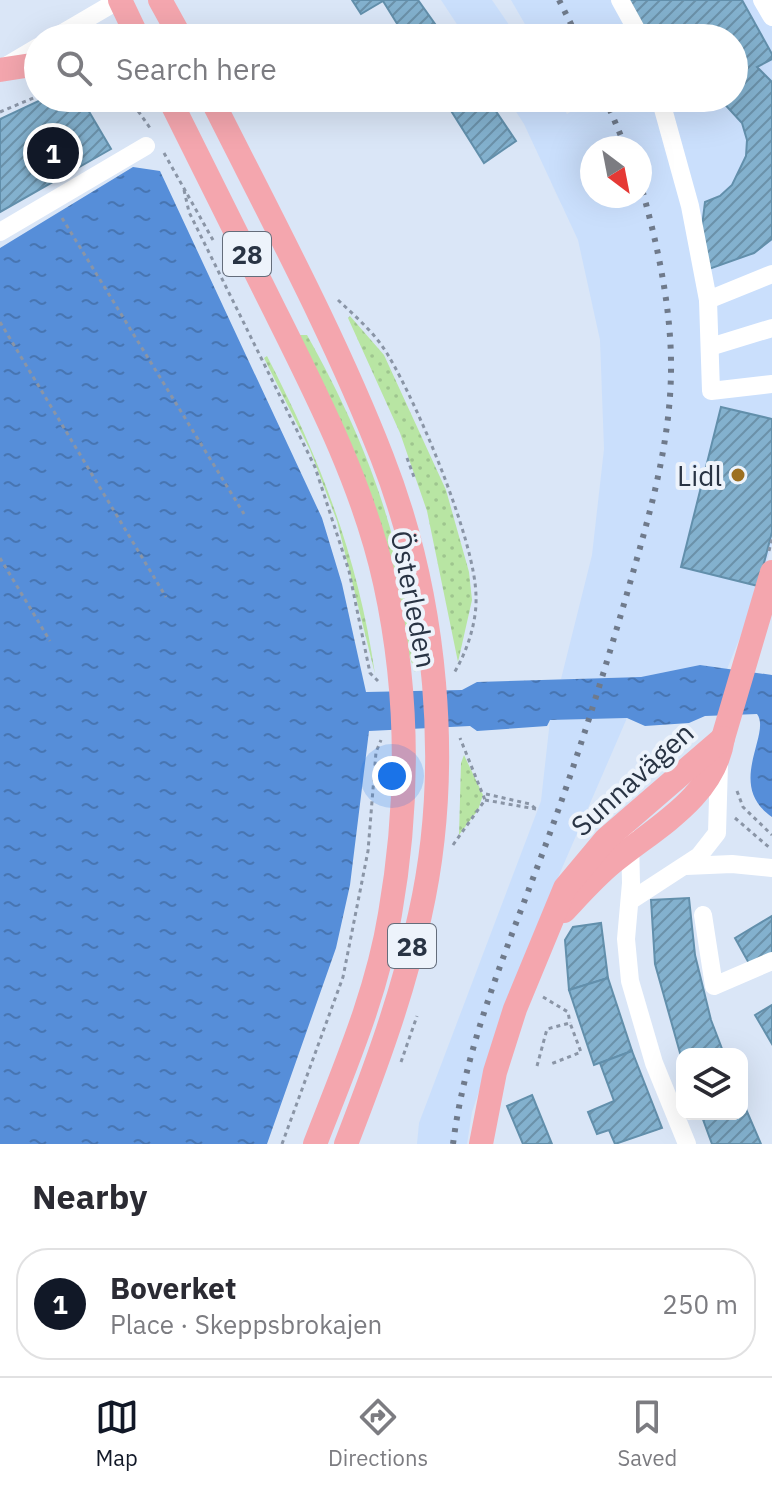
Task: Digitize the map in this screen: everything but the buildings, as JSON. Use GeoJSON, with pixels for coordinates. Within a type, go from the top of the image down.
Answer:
{"type":"FeatureCollection","features":[{"type":"Feature","properties":{"kind":"main road"},"geometry":{"type":"LineString","coordinates":[[119,0],[131,24]]}},
{"type":"Feature","properties":{"kind":"main road"},"geometry":{"type":"LineString","coordinates":[[160,0],[173,24]]}},
{"type":"Feature","properties":{"kind":"main road"},"geometry":{"type":"LineString","coordinates":[[0,70],[24,66]]}},
{"type":"Feature","properties":{"kind":"main road","name":"Österleden"},"geometry":{"type":"LineString","coordinates":[[173,112],[317,395],[351,472],[385,581],[400,678],[394,746],[400,843],[390,916],[374,984],[315,1144]]}},
{"type":"Feature","properties":{"kind":"main road","name":"Österleden"},"geometry":{"type":"LineString","coordinates":[[218,112],[276,227],[383,459],[443,675],[435,739],[432,840],[421,913],[382,1050],[346,1144]]}},
{"type":"Feature","properties":{"kind":"main road"},"geometry":{"type":"LineString","coordinates":[[721,750],[772,572]]}},
{"type":"Feature","properties":{"kind":"main road","name":"Sunnavägen"},"geometry":{"type":"LineString","coordinates":[[481,1144],[495,1072],[515,1009],[565,888],[578,869],[639,810],[721,750]]}},
{"type":"Feature","properties":{"kind":"main road","name":"Sunnavägen"},"geometry":{"type":"LineString","coordinates":[[545,934],[588,885],[692,799],[721,750]]}},
{"type":"Feature","properties":{"kind":"street"},"geometry":{"type":"LineString","coordinates":[[78,24],[119,0]]}},
{"type":"Feature","properties":{"kind":"street"},"geometry":{"type":"LineString","coordinates":[[620,0],[633,24]]}},
{"type":"Feature","properties":{"kind":"street"},"geometry":{"type":"LineString","coordinates":[[762,0],[772,17]]}},
{"type":"Feature","properties":{"kind":"street"},"geometry":{"type":"LineString","coordinates":[[0,70],[24,55]]}},
{"type":"Feature","properties":{"kind":"street"},"geometry":{"type":"LineString","coordinates":[[664,112],[690,206],[708,300],[711,391],[772,384]]}},
{"type":"Feature","properties":{"kind":"street"},"geometry":{"type":"LineString","coordinates":[[0,232],[146,146]]}},
{"type":"Feature","properties":{"kind":"street"},"geometry":{"type":"LineString","coordinates":[[708,300],[772,274]]}},
{"type":"Feature","properties":{"kind":"street"},"geometry":{"type":"LineString","coordinates":[[710,347],[772,328]]}},
{"type":"Feature","properties":{"kind":"street"},"geometry":{"type":"LineString","coordinates":[[630,901],[699,856],[717,833],[721,750]]}},
{"type":"Feature","properties":{"kind":"street"},"geometry":{"type":"LineString","coordinates":[[639,810],[630,834],[629,849],[630,901],[626,939],[630,981],[680,1142]]}},
{"type":"Feature","properties":{"kind":"street"},"geometry":{"type":"LineString","coordinates":[[684,866],[732,864],[772,868]]}},
{"type":"Feature","properties":{"kind":"street"},"geometry":{"type":"LineString","coordinates":[[703,915],[714,986],[772,961]]}},
{"type":"Feature","properties":{"kind":"path"},"geometry":{"type":"LineString","coordinates":[[0,112],[24,102]]}},
{"type":"Feature","properties":{"kind":"path"},"geometry":{"type":"LineString","coordinates":[[219,251],[182,186],[189,212],[315,467],[349,571],[370,673],[378,681],[377,667]]}},
{"type":"Feature","properties":{"kind":"path"},"geometry":{"type":"LineString","coordinates":[[58,212],[244,514]]}},
{"type":"Feature","properties":{"kind":"path"},"geometry":{"type":"LineString","coordinates":[[338,300],[365,324],[387,353],[408,392],[429,440],[465,543],[477,597],[465,650],[443,675]]}},
{"type":"Feature","properties":{"kind":"path"},"geometry":{"type":"LineString","coordinates":[[0,322],[166,597]]}},
{"type":"Feature","properties":{"kind":"path"},"geometry":{"type":"LineString","coordinates":[[0,558],[50,641]]}},
{"type":"Feature","properties":{"kind":"path"},"geometry":{"type":"LineString","coordinates":[[282,1144],[343,977],[368,851],[376,752],[383,737],[394,746]]}},
{"type":"Feature","properties":{"kind":"path"},"geometry":{"type":"LineString","coordinates":[[453,845],[485,800],[486,794],[460,738]]}},
{"type":"Feature","properties":{"kind":"path"},"geometry":{"type":"LineString","coordinates":[[586,820],[621,786],[643,779]]}},
{"type":"Feature","properties":{"kind":"path"},"geometry":{"type":"LineString","coordinates":[[736,787],[743,807],[772,835]]}},
{"type":"Feature","properties":{"kind":"path"},"geometry":{"type":"LineString","coordinates":[[485,800],[536,809],[486,794]]}},
{"type":"Feature","properties":{"kind":"path"},"geometry":{"type":"LineString","coordinates":[[729,808],[733,817],[772,850]]}},
{"type":"Feature","properties":{"kind":"path"},"geometry":{"type":"LineString","coordinates":[[536,993],[568,1012],[581,1052],[551,1064]]}},
{"type":"Feature","properties":{"kind":"path"},"geometry":{"type":"LineString","coordinates":[[537,1066],[547,1029],[570,1023]]}},
{"type":"Feature","properties":{"kind":"shaded area"},"geometry":{"type":"Polygon","coordinates":[[[441,0],[492,0],[508,24],[457,24],[441,0]]]}},
{"type":"Feature","properties":{"kind":"shaded area"},"geometry":{"type":"Polygon","coordinates":[[[511,0],[772,0],[772,544],[757,596],[727,669],[700,665],[641,677],[561,679],[592,555],[604,449],[600,340],[578,240],[516,112],[748,112],[748,24],[525,24],[511,0]]]}},
{"type":"Feature","properties":{"kind":"shaded area"},"geometry":{"type":"Polygon","coordinates":[[[627,718],[527,949],[472,1112],[467,1144],[417,1144],[419,1123],[541,801],[550,720],[627,718]]]}},
{"type":"Feature","properties":{"kind":"green space"},"geometry":{"type":"Polygon","coordinates":[[[350,316],[384,355],[446,490],[469,572],[472,600],[458,662],[427,511],[400,433],[348,318],[350,316]]]}},
{"type":"Feature","properties":{"kind":"green space"},"geometry":{"type":"Polygon","coordinates":[[[298,335],[307,335],[329,376],[379,494],[392,533],[411,618],[418,664],[415,672],[298,335]]]}},
{"type":"Feature","properties":{"kind":"green space"},"geometry":{"type":"Polygon","coordinates":[[[267,356],[304,434],[335,510],[359,590],[375,674],[337,521],[310,450],[264,358],[267,356]]]}},
{"type":"Feature","properties":{"kind":"green space"},"geometry":{"type":"Polygon","coordinates":[[[464,755],[483,795],[478,810],[459,835],[461,763],[464,755]]]}},
{"type":"Feature","properties":{"kind":"water"},"geometry":{"type":"Polygon","coordinates":[[[133,167],[160,171],[322,518],[342,584],[366,692],[462,690],[477,682],[641,677],[700,665],[772,675],[772,817],[758,804],[752,790],[752,761],[760,723],[757,714],[705,716],[689,723],[645,726],[627,718],[550,720],[547,726],[477,731],[470,726],[369,731],[350,885],[336,948],[267,1144],[0,1144],[0,248],[133,167]]]}},
{"type":"Feature","properties":{"kind":"railway"},"geometry":{"type":"LineString","coordinates":[[559,0],[571,24]]}},
{"type":"Feature","properties":{"kind":"railway"},"geometry":{"type":"LineString","coordinates":[[611,112],[621,136]]}},
{"type":"Feature","properties":{"kind":"railway"},"geometry":{"type":"LineString","coordinates":[[453,1144],[466,1074],[476,1040],[595,701],[642,541],[662,458],[670,401],[671,348],[658,252],[647,208]]}},
{"type":"Feature","properties":{"kind":"place","name":"Boverket"},"geometry":{"type":"Point","coordinates":[53,153]}},
{"type":"Feature","properties":{"kind":"place","name":"Lidl"},"geometry":{"type":"Point","coordinates":[738,475]}}]}
